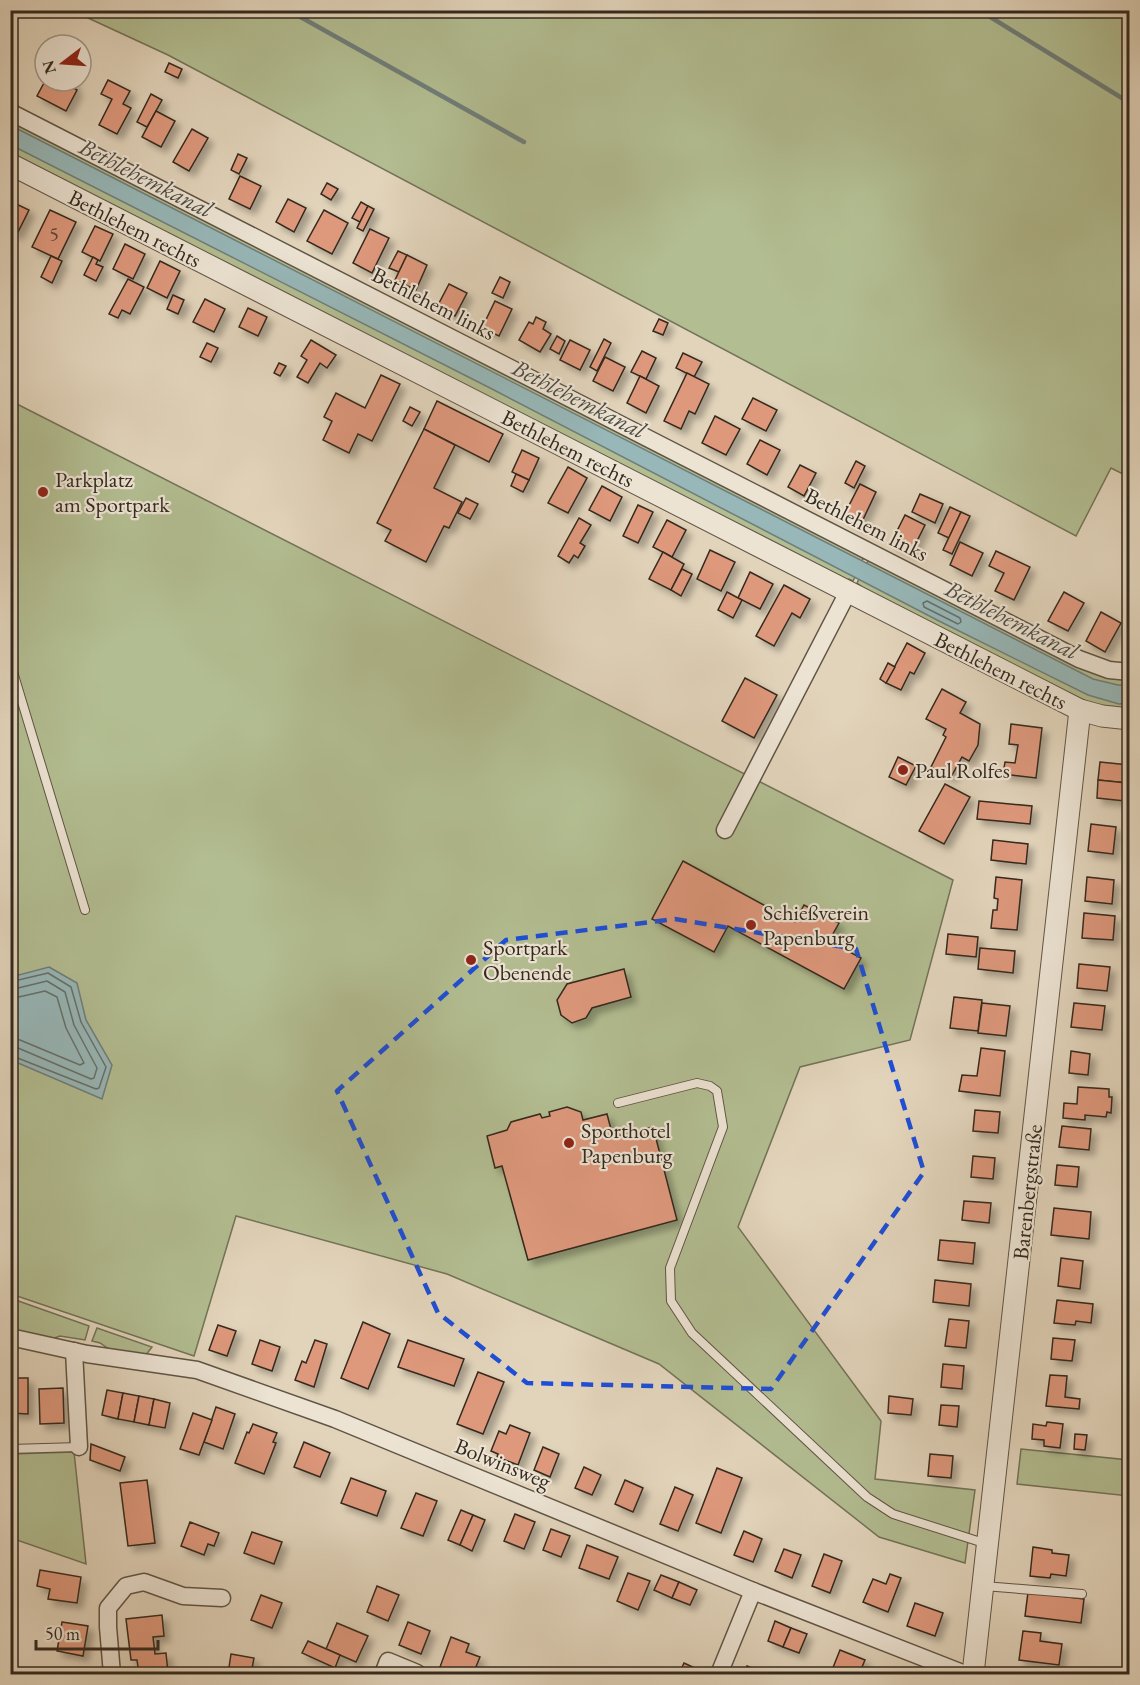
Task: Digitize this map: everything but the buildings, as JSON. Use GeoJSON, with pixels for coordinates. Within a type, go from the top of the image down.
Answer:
{"type":"FeatureCollection","features":[{"type":"Feature","properties":{"kind":"street","name":"Bethlehem links"},"geometry":{"type":"LineString","coordinates":[[10,112],[1079,659],[1109,670],[1130,672]]}},
{"type":"Feature","properties":{"kind":"street","name":"Bethlehem rechts"},"geometry":{"type":"LineString","coordinates":[[10,164],[1080,710],[1102,716],[1130,719]]}},
{"type":"Feature","properties":{"kind":"street"},"geometry":{"type":"LineString","coordinates":[[725,830],[848,592]]}},
{"type":"Feature","properties":{"kind":"street","name":"Barenbergstraße"},"geometry":{"type":"LineString","coordinates":[[973,1674],[1080,710]]}},
{"type":"Feature","properties":{"kind":"street","name":"Bolwinsweg"},"geometry":{"type":"LineString","coordinates":[[10,1337],[74,1351],[196,1370],[301,1407],[753,1591],[965,1674]]}},
{"type":"Feature","properties":{"kind":"street"},"geometry":{"type":"LineString","coordinates":[[74,1351],[79,1446]]}},
{"type":"Feature","properties":{"kind":"street"},"geometry":{"type":"LineString","coordinates":[[112,1674],[108,1608],[126,1586],[144,1582],[183,1596],[222,1598]]}},
{"type":"Feature","properties":{"kind":"street"},"geometry":{"type":"LineString","coordinates":[[719,1674],[753,1591]]}},
{"type":"Feature","properties":{"kind":"street"},"geometry":{"type":"LineString","coordinates":[[383,1674],[388,1661],[417,1674]]}},
{"type":"Feature","properties":{"kind":"lane"},"geometry":{"type":"LineString","coordinates":[[10,662],[85,910]]}},
{"type":"Feature","properties":{"kind":"lane"},"geometry":{"type":"LineString","coordinates":[[618,1103],[698,1083],[717,1090],[723,1127],[670,1268],[671,1301],[692,1333],[867,1497],[893,1514],[988,1544]]}},
{"type":"Feature","properties":{"kind":"lane"},"geometry":{"type":"LineString","coordinates":[[10,1449],[79,1446]]}},
{"type":"Feature","properties":{"kind":"lane"},"geometry":{"type":"LineString","coordinates":[[983,1586],[1082,1594]]}},
{"type":"Feature","properties":{"kind":"highlighted area"},"geometry":{"type":"Polygon","coordinates":[[[675,919],[856,949],[924,1172],[771,1389],[527,1383],[438,1313],[337,1091],[506,940],[675,919]]]}},
{"type":"Feature","properties":{"kind":"green space"},"geometry":{"type":"Polygon","coordinates":[[[73,11],[1129,11],[1129,477],[1111,468],[1076,536],[168,55],[73,11]]]}},
{"type":"Feature","properties":{"kind":"green space"},"geometry":{"type":"Polygon","coordinates":[[[10,119],[865,555],[862,561],[866,564],[871,558],[1129,676],[1129,711],[1095,707],[862,591],[861,586],[857,583],[859,579],[855,577],[853,581],[849,579],[845,581],[11,157],[10,119]]]}},
{"type":"Feature","properties":{"kind":"green space","name":"Sportpark Obenende"},"geometry":{"type":"Polygon","coordinates":[[[11,401],[953,880],[910,1040],[800,1067],[738,1227],[881,1421],[875,1479],[975,1490],[965,1563],[879,1537],[659,1364],[447,1274],[236,1216],[194,1356],[11,1294],[11,401]]]}},
{"type":"Feature","properties":{"kind":"green space"},"geometry":{"type":"Polygon","coordinates":[[[10,1298],[89,1326],[85,1340],[60,1336],[49,1340],[11,1333],[10,1298]]]}},
{"type":"Feature","properties":{"kind":"green space"},"geometry":{"type":"Polygon","coordinates":[[[97,1328],[152,1347],[145,1356],[112,1351],[92,1341],[97,1328]]]}},
{"type":"Feature","properties":{"kind":"green space"},"geometry":{"type":"Polygon","coordinates":[[[1021,1449],[1129,1460],[1129,1496],[1017,1484],[1021,1449]]]}},
{"type":"Feature","properties":{"kind":"green space"},"geometry":{"type":"Polygon","coordinates":[[[74,1452],[86,1564],[11,1538],[10,1454],[74,1452]]]}},
{"type":"Feature","properties":{"kind":"water"},"geometry":{"type":"Polygon","coordinates":[[[10,125],[1093,679],[1118,685],[1129,685],[1129,703],[1119,704],[1088,695],[939,621],[492,389],[11,145],[10,125]]]}},
{"type":"Feature","properties":{"kind":"water"},"geometry":{"type":"Polygon","coordinates":[[[49,967],[77,983],[86,1020],[112,1065],[102,1099],[11,1060],[11,977],[49,967]]]}},
{"type":"Feature","properties":{"kind":"waterway"},"geometry":{"type":"LineString","coordinates":[[288,10],[524,142]]}},
{"type":"Feature","properties":{"kind":"waterway"},"geometry":{"type":"LineString","coordinates":[[979,10],[1130,103]]}},
{"type":"Feature","properties":{"kind":"place","name":"Parkplatz am Sportpark"},"geometry":{"type":"Point","coordinates":[43,492]}},
{"type":"Feature","properties":{"kind":"place","name":"Paul Rolfes"},"geometry":{"type":"Point","coordinates":[903,770]}},
{"type":"Feature","properties":{"kind":"place","name":"Schießverein Papenburg"},"geometry":{"type":"Point","coordinates":[751,925]}},
{"type":"Feature","properties":{"kind":"place","name":"Sportpark Obenende"},"geometry":{"type":"Point","coordinates":[471,960]}},
{"type":"Feature","properties":{"kind":"place","name":"Sporthotel Papenburg"},"geometry":{"type":"Point","coordinates":[569,1143]}},
{"type":"Feature","properties":{"kind":"water label","name":"Bethlehemkanal"},"geometry":{"type":"Point","coordinates":[146,178]}},
{"type":"Feature","properties":{"kind":"water label","name":"Bethlehemkanal"},"geometry":{"type":"Point","coordinates":[579,399]}},
{"type":"Feature","properties":{"kind":"water label","name":"Bethlehemkanal"},"geometry":{"type":"Point","coordinates":[1012,620]}}]}
